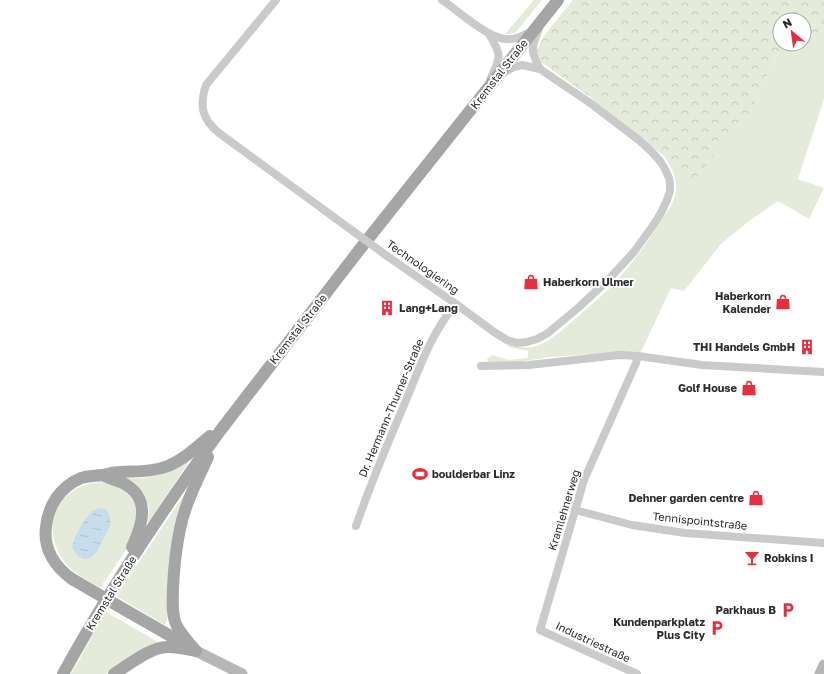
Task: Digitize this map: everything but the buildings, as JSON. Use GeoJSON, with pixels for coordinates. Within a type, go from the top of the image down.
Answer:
{"type":"FeatureCollection","features":[{"type":"Feature","properties":{"kind":"main road","name":"Kremstal Straße"},"geometry":{"type":"LineString","coordinates":[[63,674],[111,591],[159,518],[227,421],[364,243],[558,0]]}},
{"type":"Feature","properties":{"kind":"main road"},"geometry":{"type":"LineString","coordinates":[[196,651],[72,579],[59,568],[49,552],[46,543],[46,520],[55,500],[61,492],[82,478],[118,472],[143,472],[168,466],[190,453],[227,421]]}},
{"type":"Feature","properties":{"kind":"main road"},"geometry":{"type":"LineString","coordinates":[[196,651],[180,632],[173,616],[172,607],[176,555],[180,528],[189,500],[220,431]]}},
{"type":"Feature","properties":{"kind":"main road"},"geometry":{"type":"LineString","coordinates":[[101,475],[124,484],[131,489],[137,496],[143,512],[140,530],[111,591]]}},
{"type":"Feature","properties":{"kind":"main road"},"geometry":{"type":"LineString","coordinates":[[114,674],[160,647],[196,651]]}},
{"type":"Feature","properties":{"kind":"street","name":"Technologiering"},"geometry":{"type":"LineString","coordinates":[[276,0],[206,85],[202,95],[202,106],[205,117],[211,126],[387,256],[494,332],[507,340],[517,343],[527,342],[537,339],[559,325],[609,279],[625,262],[652,227],[661,212],[670,191],[670,184],[669,178],[660,161],[640,141],[593,105],[540,69],[522,64],[495,78]]}},
{"type":"Feature","properties":{"kind":"street"},"geometry":{"type":"LineString","coordinates":[[442,0],[489,34],[501,39],[512,40],[532,31]]}},
{"type":"Feature","properties":{"kind":"street"},"geometry":{"type":"LineString","coordinates":[[540,69],[534,58],[532,48],[545,15]]}},
{"type":"Feature","properties":{"kind":"street"},"geometry":{"type":"LineString","coordinates":[[485,91],[499,59],[497,48],[489,34]]}},
{"type":"Feature","properties":{"kind":"street","name":"Dr. Hermann-Thurner-Straße"},"geometry":{"type":"LineString","coordinates":[[356,526],[369,488],[429,346],[448,312],[456,304]]}},
{"type":"Feature","properties":{"kind":"street"},"geometry":{"type":"LineString","coordinates":[[481,366],[529,365],[619,355],[638,356],[702,365],[824,372]]}},
{"type":"Feature","properties":{"kind":"street","name":"Kramlehnerweg"},"geometry":{"type":"LineString","coordinates":[[540,630],[584,480],[638,356]]}},
{"type":"Feature","properties":{"kind":"street","name":"Tennispointstraße"},"geometry":{"type":"LineString","coordinates":[[575,510],[632,524],[686,533],[824,543]]}},
{"type":"Feature","properties":{"kind":"street","name":"Industriestraße"},"geometry":{"type":"LineString","coordinates":[[540,630],[636,674]]}},
{"type":"Feature","properties":{"kind":"street"},"geometry":{"type":"LineString","coordinates":[[196,651],[242,674]]}},
{"type":"Feature","properties":{"kind":"street"},"geometry":{"type":"LineString","coordinates":[[820,674],[824,665]]}},
{"type":"Feature","properties":{"kind":"green space"},"geometry":{"type":"Polygon","coordinates":[[[534,0],[542,0],[516,32],[505,34],[534,0]]]}},
{"type":"Feature","properties":{"kind":"green space"},"geometry":{"type":"Polygon","coordinates":[[[573,0],[824,0],[824,30],[812,34],[812,12],[772,12],[772,52],[778,52],[750,112],[694,180],[590,97],[541,62],[537,52],[539,46],[542,39],[573,0]]]}},
{"type":"Feature","properties":{"kind":"green space"},"geometry":{"type":"Polygon","coordinates":[[[824,30],[824,99],[798,179],[824,188],[809,219],[778,201],[749,221],[721,244],[684,291],[671,288],[640,354],[616,352],[550,357],[518,362],[488,363],[487,359],[492,355],[509,360],[528,358],[528,351],[509,347],[501,339],[520,347],[532,347],[539,345],[555,336],[608,290],[638,255],[666,214],[674,199],[676,190],[675,180],[665,157],[694,179],[750,112],[778,52],[812,52],[812,34],[824,30]]]}},
{"type":"Feature","properties":{"kind":"green space"},"geometry":{"type":"Polygon","coordinates":[[[190,460],[148,523],[149,507],[144,495],[135,484],[123,478],[146,478],[159,475],[179,467],[190,460]]]}},
{"type":"Feature","properties":{"kind":"green space"},"geometry":{"type":"Polygon","coordinates":[[[103,482],[117,486],[131,498],[137,509],[138,521],[125,551],[100,588],[78,575],[63,560],[54,539],[53,520],[56,511],[67,495],[82,486],[103,482]]]}},
{"type":"Feature","properties":{"kind":"green space"},"geometry":{"type":"Polygon","coordinates":[[[190,486],[167,620],[165,625],[116,596],[190,486]]]}},
{"type":"Feature","properties":{"kind":"green space"},"geometry":{"type":"Polygon","coordinates":[[[106,612],[158,642],[106,674],[71,674],[106,612]]]}},
{"type":"Feature","properties":{"kind":"water"},"geometry":{"type":"Polygon","coordinates":[[[100,508],[106,509],[110,517],[107,533],[98,550],[91,558],[85,559],[79,557],[72,548],[75,538],[87,517],[94,510],[100,508]]]}},
{"type":"Feature","properties":{"kind":"place","name":"Haberkorn Ulmer"},"geometry":{"type":"Point","coordinates":[531,282]}},
{"type":"Feature","properties":{"kind":"place","name":"Haberkorn Kalender"},"geometry":{"type":"Point","coordinates":[783,302]}},
{"type":"Feature","properties":{"kind":"place","name":"Lang+Lang"},"geometry":{"type":"Point","coordinates":[387,308]}},
{"type":"Feature","properties":{"kind":"place","name":"THI Handels GmbH"},"geometry":{"type":"Point","coordinates":[807,347]}},
{"type":"Feature","properties":{"kind":"place","name":"Golf House"},"geometry":{"type":"Point","coordinates":[749,388]}},
{"type":"Feature","properties":{"kind":"place","name":"boulderbar Linz"},"geometry":{"type":"Point","coordinates":[420,474]}},
{"type":"Feature","properties":{"kind":"place","name":"Dehner garden centre"},"geometry":{"type":"Point","coordinates":[756,498]}},
{"type":"Feature","properties":{"kind":"place","name":"Robkins I"},"geometry":{"type":"Point","coordinates":[752,558]}},
{"type":"Feature","properties":{"kind":"place","name":"Parkhaus B"},"geometry":{"type":"Point","coordinates":[788,610]}},
{"type":"Feature","properties":{"kind":"place","name":"Kundenparkplatz Plus City"},"geometry":{"type":"Point","coordinates":[717,628]}}]}
